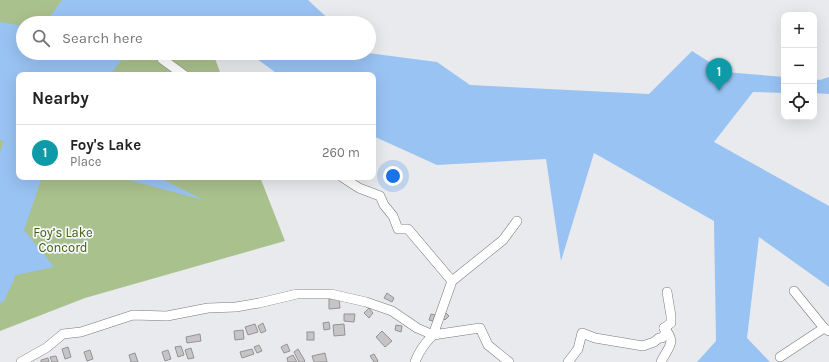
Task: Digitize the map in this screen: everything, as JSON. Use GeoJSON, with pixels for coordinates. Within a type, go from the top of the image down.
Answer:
{"type":"FeatureCollection","features":[{"type":"Feature","properties":{"kind":"street"},"geometry":{"type":"LineString","coordinates":[[163,60],[180,72]]}},
{"type":"Feature","properties":{"kind":"street"},"geometry":{"type":"LineString","coordinates":[[347,180],[360,188],[380,196],[384,205],[393,216],[398,230],[408,229],[452,281]]}},
{"type":"Feature","properties":{"kind":"street"},"geometry":{"type":"LineString","coordinates":[[415,362],[426,341],[433,335],[452,281],[503,240],[517,221]]}},
{"type":"Feature","properties":{"kind":"street"},"geometry":{"type":"LineString","coordinates":[[780,357],[826,330],[794,291]]}},
{"type":"Feature","properties":{"kind":"street"},"geometry":{"type":"LineString","coordinates":[[664,328],[671,323],[667,292]]}},
{"type":"Feature","properties":{"kind":"street"},"geometry":{"type":"LineString","coordinates":[[21,362],[46,348],[63,334],[81,332],[133,315],[166,316],[208,308],[236,307],[297,294],[331,294],[366,302],[392,311],[417,328],[433,335],[480,328],[488,345],[509,362]]}},
{"type":"Feature","properties":{"kind":"street"},"geometry":{"type":"LineString","coordinates":[[568,362],[578,349],[582,333],[595,338],[644,346],[659,338],[662,338],[666,332],[664,328]]}},
{"type":"Feature","properties":{"kind":"street"},"geometry":{"type":"LineString","coordinates":[[661,362],[671,346],[670,334],[664,328]]}},
{"type":"Feature","properties":{"kind":"green space","name":"Foy’s Lake Concord"},"geometry":{"type":"Polygon","coordinates":[[[0,0],[192,0],[198,16],[16,16],[16,60],[216,60],[220,72],[16,72],[16,180],[261,180],[285,241],[85,298],[0,331],[0,0]]]}},
{"type":"Feature","properties":{"kind":"water"},"geometry":{"type":"Polygon","coordinates":[[[62,0],[308,0],[325,16],[50,16],[62,0]]]}},
{"type":"Feature","properties":{"kind":"water"},"geometry":{"type":"Polygon","coordinates":[[[0,22],[16,25],[16,60],[122,60],[112,72],[16,72],[16,180],[41,180],[24,230],[54,267],[16,275],[4,301],[0,303],[0,152],[4,141],[0,140],[0,22]]]}},
{"type":"Feature","properties":{"kind":"water"},"geometry":{"type":"Polygon","coordinates":[[[692,51],[725,72],[781,77],[781,93],[753,92],[714,142],[829,206],[829,287],[759,237],[747,338],[770,362],[697,362],[716,341],[714,221],[594,153],[561,261],[546,159],[437,165],[376,137],[376,72],[275,72],[259,60],[376,60],[376,54],[437,62],[470,85],[649,94],[692,51]]]}},
{"type":"Feature","properties":{"kind":"water"},"geometry":{"type":"Polygon","coordinates":[[[829,77],[829,94],[817,93],[817,80],[829,77]]]}},
{"type":"Feature","properties":{"kind":"water"},"geometry":{"type":"Polygon","coordinates":[[[129,180],[164,180],[203,200],[129,180]]]}},
{"type":"Feature","properties":{"kind":"building"},"geometry":{"type":"Polygon","coordinates":[[[387,293],[394,298],[392,302],[384,298],[387,293]]]}},
{"type":"Feature","properties":{"kind":"building"},"geometry":{"type":"Polygon","coordinates":[[[339,298],[340,308],[329,309],[329,299],[339,298]]]}},
{"type":"Feature","properties":{"kind":"building"},"geometry":{"type":"Polygon","coordinates":[[[369,308],[373,313],[369,318],[364,313],[369,308]]]}},
{"type":"Feature","properties":{"kind":"building"},"geometry":{"type":"Polygon","coordinates":[[[445,312],[449,316],[445,320],[441,316],[445,312]]]}},
{"type":"Feature","properties":{"kind":"building"},"geometry":{"type":"Polygon","coordinates":[[[344,314],[355,314],[354,322],[344,321],[344,314]]]}},
{"type":"Feature","properties":{"kind":"building"},"geometry":{"type":"Polygon","coordinates":[[[431,314],[435,315],[433,321],[429,320],[431,314]]]}},
{"type":"Feature","properties":{"kind":"building"},"geometry":{"type":"Polygon","coordinates":[[[329,322],[330,329],[324,330],[323,323],[329,322]]]}},
{"type":"Feature","properties":{"kind":"building"},"geometry":{"type":"Polygon","coordinates":[[[263,323],[266,331],[261,333],[258,326],[263,323]]]}},
{"type":"Feature","properties":{"kind":"building"},"geometry":{"type":"Polygon","coordinates":[[[255,324],[258,332],[248,335],[245,327],[255,324]]]}},
{"type":"Feature","properties":{"kind":"building"},"geometry":{"type":"Polygon","coordinates":[[[344,324],[345,335],[334,336],[333,325],[344,324]]]}},
{"type":"Feature","properties":{"kind":"building"},"geometry":{"type":"Polygon","coordinates":[[[396,325],[402,326],[401,332],[395,330],[396,325]]]}},
{"type":"Feature","properties":{"kind":"building"},"geometry":{"type":"Polygon","coordinates":[[[243,330],[244,339],[235,340],[234,331],[243,330]]]}},
{"type":"Feature","properties":{"kind":"building"},"geometry":{"type":"Polygon","coordinates":[[[382,331],[392,341],[385,347],[376,337],[382,331]]]}},
{"type":"Feature","properties":{"kind":"building"},"geometry":{"type":"Polygon","coordinates":[[[307,332],[314,332],[314,340],[307,340],[307,332]]]}},
{"type":"Feature","properties":{"kind":"building"},"geometry":{"type":"Polygon","coordinates":[[[200,334],[201,341],[187,343],[186,337],[200,334]]]}},
{"type":"Feature","properties":{"kind":"building"},"geometry":{"type":"Polygon","coordinates":[[[287,344],[290,351],[284,353],[281,347],[287,344]]]}},
{"type":"Feature","properties":{"kind":"building"},"geometry":{"type":"Polygon","coordinates":[[[259,345],[262,351],[257,353],[254,347],[259,345]]]}},
{"type":"Feature","properties":{"kind":"building"},"geometry":{"type":"Polygon","coordinates":[[[181,346],[184,355],[178,357],[175,347],[181,346]]]}},
{"type":"Feature","properties":{"kind":"building"},"geometry":{"type":"Polygon","coordinates":[[[68,347],[71,357],[65,359],[62,349],[68,347]]]}},
{"type":"Feature","properties":{"kind":"building"},"geometry":{"type":"Polygon","coordinates":[[[191,348],[194,358],[188,359],[185,350],[191,348]]]}},
{"type":"Feature","properties":{"kind":"building"},"geometry":{"type":"Polygon","coordinates":[[[252,349],[254,354],[242,358],[240,352],[252,349]]]}},
{"type":"Feature","properties":{"kind":"building"},"geometry":{"type":"Polygon","coordinates":[[[298,349],[305,361],[304,362],[299,362],[294,352],[298,349]]]}},
{"type":"Feature","properties":{"kind":"building"},"geometry":{"type":"Polygon","coordinates":[[[90,350],[93,359],[87,361],[84,352],[90,350]]]}},
{"type":"Feature","properties":{"kind":"building"},"geometry":{"type":"Polygon","coordinates":[[[168,350],[171,359],[165,361],[162,352],[168,350]]]}},
{"type":"Feature","properties":{"kind":"building"},"geometry":{"type":"Polygon","coordinates":[[[135,353],[138,362],[131,362],[129,355],[135,353]]]}},
{"type":"Feature","properties":{"kind":"building"},"geometry":{"type":"Polygon","coordinates":[[[325,353],[327,362],[314,362],[312,356],[325,353]]]}},
{"type":"Feature","properties":{"kind":"building"},"geometry":{"type":"Polygon","coordinates":[[[374,354],[378,361],[377,362],[374,362],[370,356],[374,354]]]}},
{"type":"Feature","properties":{"kind":"building"},"geometry":{"type":"Polygon","coordinates":[[[293,355],[297,362],[288,362],[287,358],[293,355]]]}},
{"type":"Feature","properties":{"kind":"building"},"geometry":{"type":"Polygon","coordinates":[[[56,356],[58,362],[52,362],[50,357],[56,356]]]}},
{"type":"Feature","properties":{"kind":"building"},"geometry":{"type":"Polygon","coordinates":[[[48,358],[49,362],[41,362],[41,360],[48,358]]]}},
{"type":"Feature","properties":{"kind":"place","name":"Foy's Lake"},"geometry":{"type":"Point","coordinates":[719,91]}}]}
